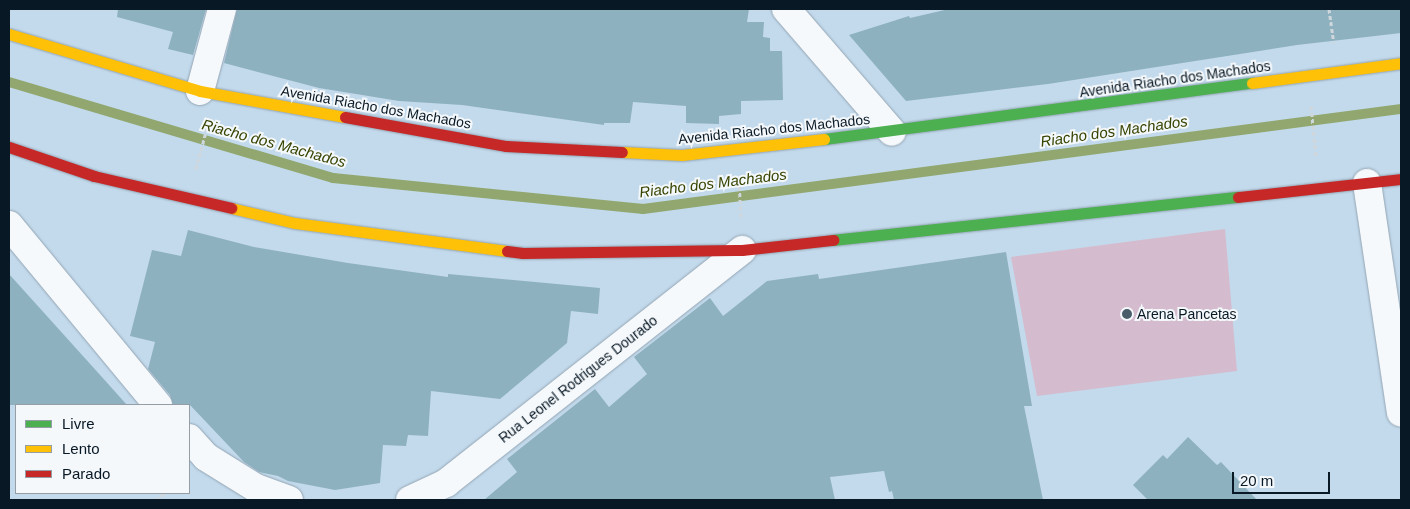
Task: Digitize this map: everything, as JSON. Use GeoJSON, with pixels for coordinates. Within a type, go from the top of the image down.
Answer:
{"type":"FeatureCollection","features":[{"type":"Feature","properties":{"kind":"street"},"geometry":{"type":"LineString","coordinates":[[200,91],[222,9]]}},
{"type":"Feature","properties":{"kind":"street"},"geometry":{"type":"LineString","coordinates":[[786,9],[892,132]]}},
{"type":"Feature","properties":{"kind":"street","name":"Avenida Riacho dos Machados"},"geometry":{"type":"LineString","coordinates":[[9,34],[200,91],[506,146],[682,155],[892,132],[1401,63]]}},
{"type":"Feature","properties":{"kind":"street"},"geometry":{"type":"LineString","coordinates":[[9,147],[94,176],[295,223],[523,252],[742,237],[1401,179]]}},
{"type":"Feature","properties":{"kind":"street"},"geometry":{"type":"LineString","coordinates":[[1367,183],[1401,412]]}},
{"type":"Feature","properties":{"kind":"street"},"geometry":{"type":"LineString","coordinates":[[9,226],[157,404]]}},
{"type":"Feature","properties":{"kind":"street","name":"Rua Leonel Rodrigues Dourado"},"geometry":{"type":"LineString","coordinates":[[410,500],[446,483],[742,237]]}},
{"type":"Feature","properties":{"kind":"street"},"geometry":{"type":"LineString","coordinates":[[190,439],[206,457],[248,483],[290,500]]}},
{"type":"Feature","properties":{"kind":"path"},"geometry":{"type":"LineString","coordinates":[[1311,106],[1316,157]]}},
{"type":"Feature","properties":{"kind":"path"},"geometry":{"type":"LineString","coordinates":[[195,172],[209,121]]}},
{"type":"Feature","properties":{"kind":"path"},"geometry":{"type":"LineString","coordinates":[[739,179],[742,237]]}},
{"type":"Feature","properties":{"kind":"shaded area","name":"Arena Pancetas"},"geometry":{"type":"Polygon","coordinates":[[[1225,229],[1237,371],[1037,396],[1011,257],[1225,229]]]}},
{"type":"Feature","properties":{"kind":"building"},"geometry":{"type":"Polygon","coordinates":[[[118,9],[206,9],[193,55],[168,49],[173,32],[117,17],[118,9]]]}},
{"type":"Feature","properties":{"kind":"building"},"geometry":{"type":"Polygon","coordinates":[[[237,9],[749,9],[747,22],[764,22],[763,37],[770,38],[770,51],[782,51],[783,100],[741,101],[741,114],[719,116],[719,124],[686,123],[686,106],[633,102],[630,123],[604,123],[604,125],[462,105],[399,101],[319,88],[224,63],[237,9]]]}},
{"type":"Feature","properties":{"kind":"building"},"geometry":{"type":"Polygon","coordinates":[[[949,9],[1401,9],[1401,33],[1297,45],[1048,84],[906,101],[849,35],[909,16],[910,18],[949,9]]]}},
{"type":"Feature","properties":{"kind":"building"},"geometry":{"type":"Polygon","coordinates":[[[188,230],[254,247],[348,263],[448,277],[448,274],[600,288],[598,314],[571,311],[567,343],[500,399],[431,391],[428,436],[408,435],[406,446],[383,445],[380,483],[335,490],[288,481],[278,476],[259,472],[244,462],[190,404],[173,404],[170,395],[148,369],[155,342],[130,336],[152,250],[181,256],[188,230]]]}},
{"type":"Feature","properties":{"kind":"building"},"geometry":{"type":"Polygon","coordinates":[[[1006,252],[1032,406],[1024,406],[1043,500],[894,500],[892,491],[889,492],[884,471],[830,477],[835,500],[484,500],[517,472],[507,459],[595,389],[609,407],[647,374],[634,357],[710,298],[723,316],[767,281],[818,274],[819,279],[1006,252]]]}},
{"type":"Feature","properties":{"kind":"building"},"geometry":{"type":"Polygon","coordinates":[[[9,274],[126,404],[9,405],[9,274]]]}},
{"type":"Feature","properties":{"kind":"building"},"geometry":{"type":"Polygon","coordinates":[[[1188,437],[1217,465],[1221,462],[1257,500],[1148,500],[1133,485],[1163,455],[1167,459],[1188,437]]]}},
{"type":"Feature","properties":{"kind":"waterway","name":"Riacho dos Machados"},"geometry":{"type":"LineString","coordinates":[[9,82],[333,178],[643,209],[1401,109]]}},
{"type":"Feature","properties":{"kind":"traffic: fast"},"geometry":{"type":"LineString","coordinates":[[824,139],[1252,83]]}},
{"type":"Feature","properties":{"kind":"traffic: fast"},"geometry":{"type":"LineString","coordinates":[[833,240],[1238,197]]}},
{"type":"Feature","properties":{"kind":"traffic: slow"},"geometry":{"type":"LineString","coordinates":[[9,34],[200,91],[345,117]]}},
{"type":"Feature","properties":{"kind":"traffic: slow"},"geometry":{"type":"LineString","coordinates":[[1252,83],[1401,63]]}},
{"type":"Feature","properties":{"kind":"traffic: slow"},"geometry":{"type":"LineString","coordinates":[[622,152],[682,155],[824,139]]}},
{"type":"Feature","properties":{"kind":"traffic: slow"},"geometry":{"type":"LineString","coordinates":[[231,208],[295,223],[507,251]]}},
{"type":"Feature","properties":{"kind":"traffic: jam"},"geometry":{"type":"LineString","coordinates":[[345,117],[506,146],[622,152]]}},
{"type":"Feature","properties":{"kind":"traffic: jam"},"geometry":{"type":"LineString","coordinates":[[9,147],[94,176],[231,208]]}},
{"type":"Feature","properties":{"kind":"traffic: jam"},"geometry":{"type":"LineString","coordinates":[[1238,197],[1401,179]]}},
{"type":"Feature","properties":{"kind":"traffic: jam"},"geometry":{"type":"LineString","coordinates":[[507,251],[523,253],[742,250],[833,240]]}},
{"type":"Feature","properties":{"kind":"place","name":"Arena Pancetas"},"geometry":{"type":"Point","coordinates":[1127,314]}}]}
